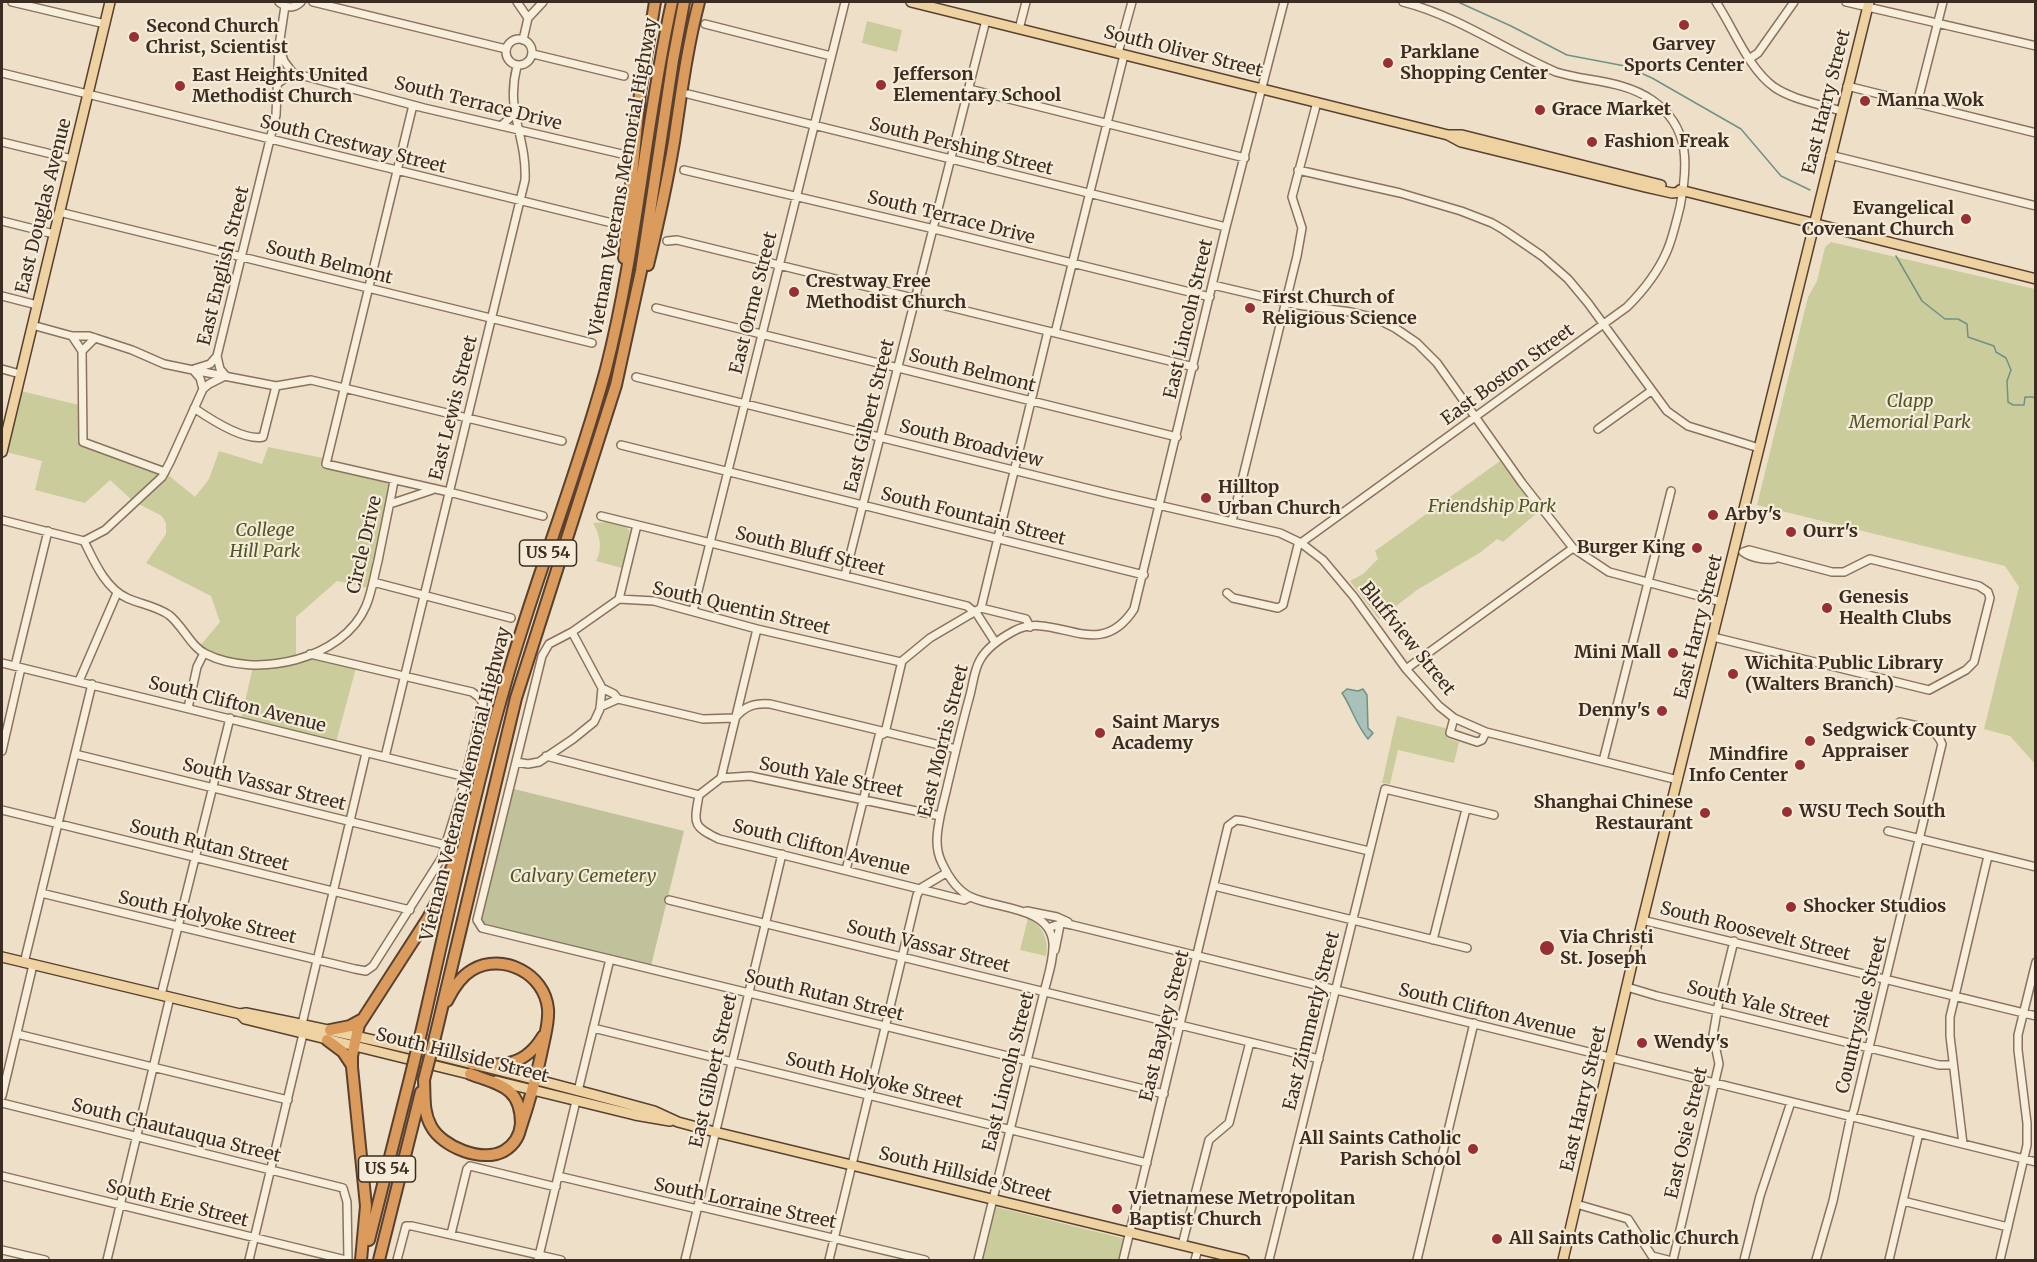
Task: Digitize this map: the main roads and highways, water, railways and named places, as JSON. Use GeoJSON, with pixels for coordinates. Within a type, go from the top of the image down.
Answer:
{"type":"FeatureCollection","features":[{"type":"Feature","properties":{"kind":"highway"},"geometry":{"type":"LineString","coordinates":[[623,295],[624,254],[637,113],[656,2]]}},
{"type":"Feature","properties":{"kind":"highway","name":"Vietnam Veterans Memorial Highway"},"geometry":{"type":"LineString","coordinates":[[363,1260],[410,1078],[472,812],[505,685],[597,400],[623,295],[672,2]]}},
{"type":"Feature","properties":{"kind":"highway","name":"Vietnam Veterans Memorial Highway"},"geometry":{"type":"LineString","coordinates":[[379,1260],[516,698],[604,424],[634,304],[684,2]]}},
{"type":"Feature","properties":{"kind":"highway"},"geometry":{"type":"LineString","coordinates":[[634,304],[648,265],[664,195],[682,81],[699,2]]}},
{"type":"Feature","properties":{"kind":"highway"},"geometry":{"type":"LineString","coordinates":[[363,1260],[366,1206],[352,1067],[357,1030],[428,918],[443,890],[472,812]]}},
{"type":"Feature","properties":{"kind":"highway"},"geometry":{"type":"LineString","coordinates":[[424,1080],[425,1109],[431,1126],[441,1139],[456,1148],[491,1155],[504,1151],[515,1141],[535,1085],[547,1028],[548,1010],[542,989],[524,971],[505,964],[486,965],[466,974],[455,986],[441,1012]]}},
{"type":"Feature","properties":{"kind":"highway"},"geometry":{"type":"LineString","coordinates":[[352,1067],[329,1035],[357,1024],[363,1018]]}},
{"type":"Feature","properties":{"kind":"highway"},"geometry":{"type":"LineString","coordinates":[[471,1069],[519,1060],[537,1046],[547,1028]]}},
{"type":"Feature","properties":{"kind":"highway"},"geometry":{"type":"LineString","coordinates":[[471,1069],[511,1092],[521,1110],[520,1130]]}},
{"type":"Feature","properties":{"kind":"main road","name":"East Douglas Avenue"},"geometry":{"type":"LineString","coordinates":[[2,446],[110,2]]}},
{"type":"Feature","properties":{"kind":"main road","name":"South Oliver Street"},"geometry":{"type":"LineString","coordinates":[[911,2],[933,4],[1019,29],[1263,88],[1448,135],[1461,142],[1645,188],[1672,193],[1683,192],[2036,279]]}},
{"type":"Feature","properties":{"kind":"main road","name":"East Harry Street"},"geometry":{"type":"LineString","coordinates":[[1563,1260],[1642,920],[1722,602],[1739,551],[1759,448],[1869,4]]}},
{"type":"Feature","properties":{"kind":"main road","name":"South Hillside Street"},"geometry":{"type":"LineString","coordinates":[[2,957],[240,1014],[246,1013],[302,1024],[329,1035],[535,1085],[578,1091],[654,1111],[678,1122]]}},
{"type":"Feature","properties":{"kind":"main road","name":"South Hillside Street"},"geometry":{"type":"LineString","coordinates":[[240,1014],[245,1019],[303,1034],[329,1035]]}},
{"type":"Feature","properties":{"kind":"main road","name":"South Hillside Street"},"geometry":{"type":"LineString","coordinates":[[535,1085],[576,1101],[658,1120],[678,1122],[1244,1260]]}},
{"type":"Feature","properties":{"kind":"water"},"geometry":{"type":"Polygon","coordinates":[[[1347,689],[1358,691],[1363,689],[1367,695],[1368,728],[1373,733],[1368,739],[1342,693],[1347,689]]]}},
{"type":"Feature","properties":{"kind":"waterway"},"geometry":{"type":"LineString","coordinates":[[1458,2],[1567,55],[1625,66],[1652,78],[1741,129],[1781,176],[1810,190]]}},
{"type":"Feature","properties":{"kind":"waterway"},"geometry":{"type":"LineString","coordinates":[[1896,256],[1922,301],[1945,319],[1958,319],[1967,324],[1968,337],[1994,346],[1996,352],[2006,358],[2011,370],[2007,381],[2008,402],[2013,405],[2024,405],[2025,397],[2036,399]]}},
{"type":"Feature","properties":{"kind":"place","name":"Garvey Sports Center"},"geometry":{"type":"Point","coordinates":[1684,25]}},
{"type":"Feature","properties":{"kind":"place","name":"Second Church Christ, Scientist"},"geometry":{"type":"Point","coordinates":[134,37]}},
{"type":"Feature","properties":{"kind":"place","name":"Parklane Shopping Center"},"geometry":{"type":"Point","coordinates":[1388,63]}},
{"type":"Feature","properties":{"kind":"place","name":"Jefferson Elementary School"},"geometry":{"type":"Point","coordinates":[881,85]}},
{"type":"Feature","properties":{"kind":"place","name":"East Heights United Methodist Church"},"geometry":{"type":"Point","coordinates":[180,86]}},
{"type":"Feature","properties":{"kind":"place","name":"Manna Wok"},"geometry":{"type":"Point","coordinates":[1865,101]}},
{"type":"Feature","properties":{"kind":"place","name":"Grace Market"},"geometry":{"type":"Point","coordinates":[1540,110]}},
{"type":"Feature","properties":{"kind":"place","name":"Fashion Freak"},"geometry":{"type":"Point","coordinates":[1592,142]}},
{"type":"Feature","properties":{"kind":"place","name":"Evangelical Covenant Church"},"geometry":{"type":"Point","coordinates":[1966,219]}},
{"type":"Feature","properties":{"kind":"place","name":"Crestway Free Methodist Church"},"geometry":{"type":"Point","coordinates":[794,292]}},
{"type":"Feature","properties":{"kind":"place","name":"First Church of Religious Science"},"geometry":{"type":"Point","coordinates":[1250,308]}},
{"type":"Feature","properties":{"kind":"place","name":"Hilltop Urban Church"},"geometry":{"type":"Point","coordinates":[1206,498]}},
{"type":"Feature","properties":{"kind":"place","name":"Arby's"},"geometry":{"type":"Point","coordinates":[1713,515]}},
{"type":"Feature","properties":{"kind":"place","name":"Ourr's"},"geometry":{"type":"Point","coordinates":[1791,532]}},
{"type":"Feature","properties":{"kind":"place","name":"Burger King"},"geometry":{"type":"Point","coordinates":[1697,548]}},
{"type":"Feature","properties":{"kind":"place","name":"Genesis Health Clubs"},"geometry":{"type":"Point","coordinates":[1827,608]}},
{"type":"Feature","properties":{"kind":"place","name":"Mini Mall"},"geometry":{"type":"Point","coordinates":[1673,653]}},
{"type":"Feature","properties":{"kind":"place","name":"Wichita Public Library (Walters Branch)"},"geometry":{"type":"Point","coordinates":[1733,674]}},
{"type":"Feature","properties":{"kind":"place","name":"Denny's"},"geometry":{"type":"Point","coordinates":[1662,711]}},
{"type":"Feature","properties":{"kind":"place","name":"Saint Marys Academy"},"geometry":{"type":"Point","coordinates":[1100,733]}},
{"type":"Feature","properties":{"kind":"place","name":"Sedgwick County Appraiser"},"geometry":{"type":"Point","coordinates":[1810,741]}},
{"type":"Feature","properties":{"kind":"place","name":"Mindfire Info Center"},"geometry":{"type":"Point","coordinates":[1800,765]}},
{"type":"Feature","properties":{"kind":"place","name":"WSU Tech South"},"geometry":{"type":"Point","coordinates":[1787,812]}},
{"type":"Feature","properties":{"kind":"place","name":"Shanghai Chinese Restaurant"},"geometry":{"type":"Point","coordinates":[1705,813]}},
{"type":"Feature","properties":{"kind":"place","name":"Shocker Studios"},"geometry":{"type":"Point","coordinates":[1791,907]}},
{"type":"Feature","properties":{"kind":"place","name":"Via Christi St. Joseph"},"geometry":{"type":"Point","coordinates":[1547,948]}},
{"type":"Feature","properties":{"kind":"place","name":"Wendy's"},"geometry":{"type":"Point","coordinates":[1642,1043]}},
{"type":"Feature","properties":{"kind":"place","name":"All Saints Catholic Parish School"},"geometry":{"type":"Point","coordinates":[1473,1149]}},
{"type":"Feature","properties":{"kind":"place","name":"Vietnamese Metropolitan Baptist Church"},"geometry":{"type":"Point","coordinates":[1117,1209]}},
{"type":"Feature","properties":{"kind":"place","name":"All Saints Catholic Church"},"geometry":{"type":"Point","coordinates":[1497,1239]}},
{"type":"Feature","properties":{"kind":"park label","name":"Clapp Memorial Park"},"geometry":{"type":"Point","coordinates":[1910,412]}},
{"type":"Feature","properties":{"kind":"park label","name":"Friendship Park"},"geometry":{"type":"Point","coordinates":[1492,507]}},
{"type":"Feature","properties":{"kind":"park label","name":"College Hill Park"},"geometry":{"type":"Point","coordinates":[265,541]}},
{"type":"Feature","properties":{"kind":"park label","name":"Calvary Cemetery"},"geometry":{"type":"Point","coordinates":[583,877]}}]}
